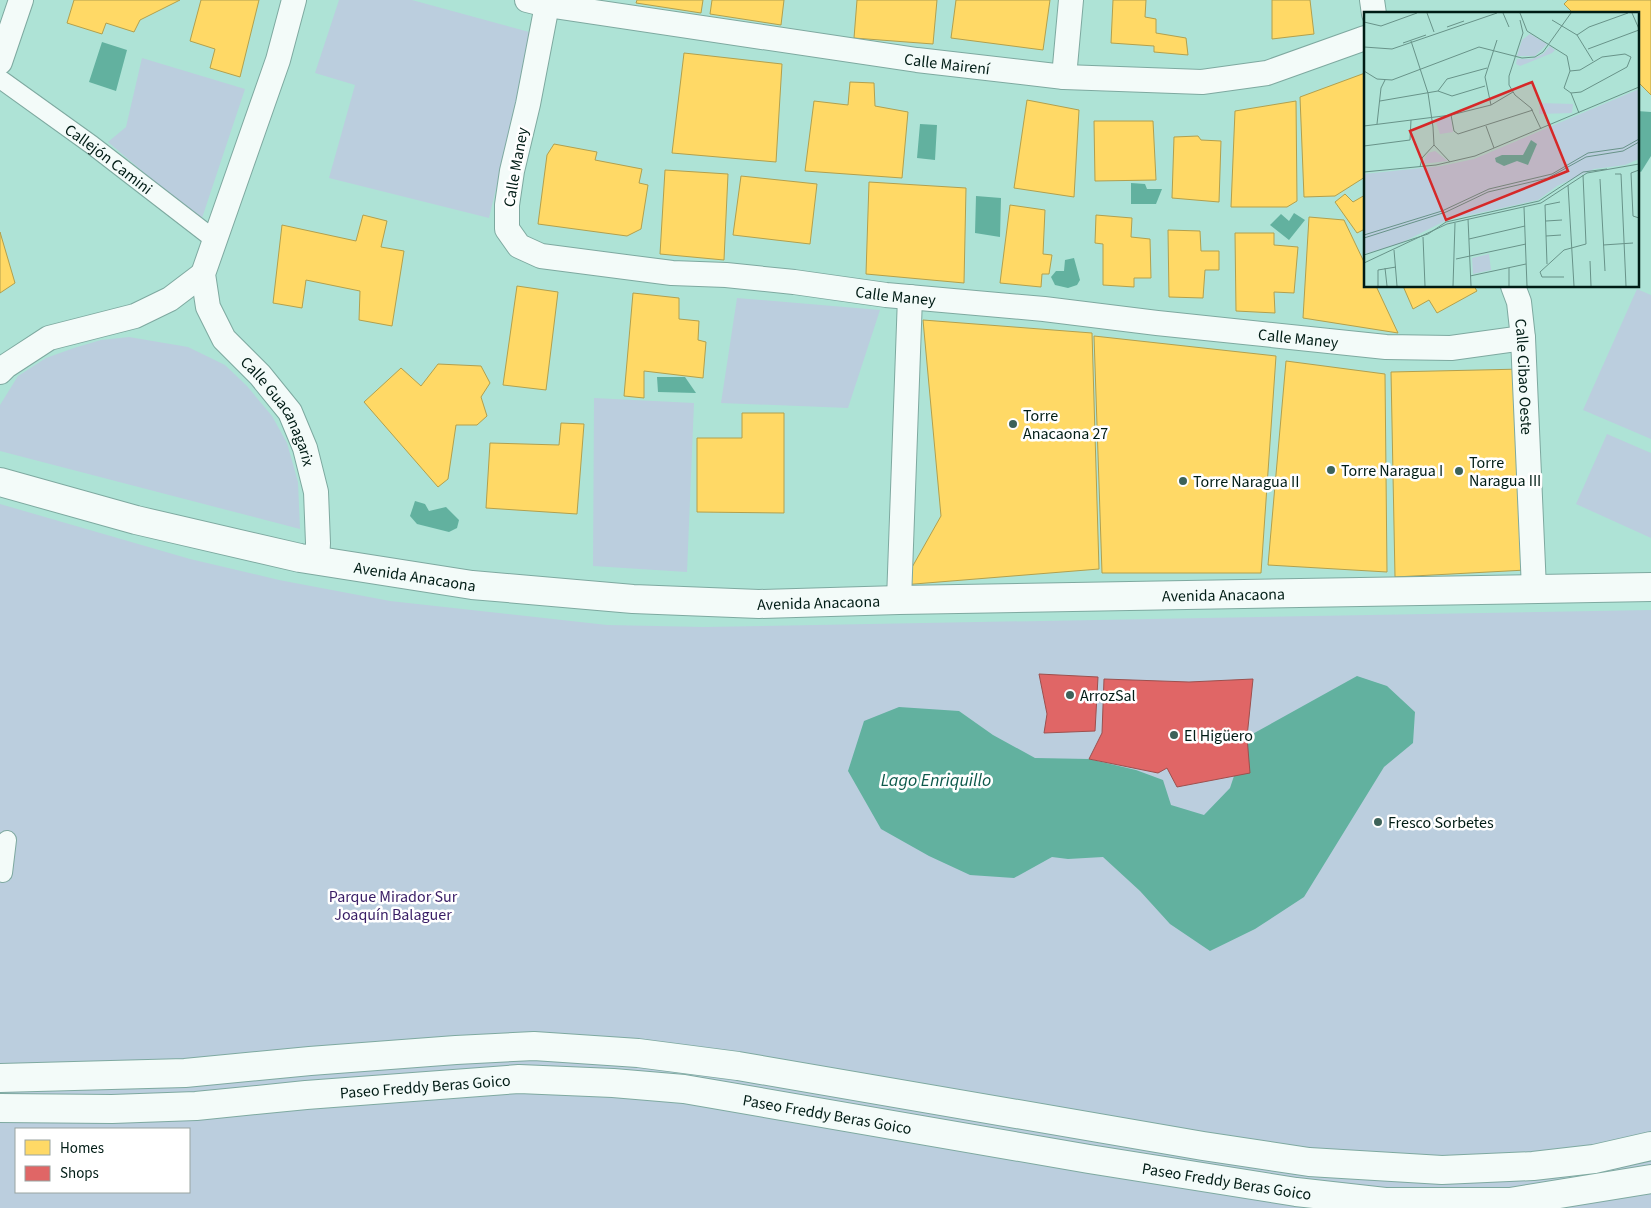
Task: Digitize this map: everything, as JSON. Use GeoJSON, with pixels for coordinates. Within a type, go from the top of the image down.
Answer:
{"type":"FeatureCollection","features":[{"type":"Feature","properties":{"kind":"street"},"geometry":{"type":"LineString","coordinates":[[0,62],[21,0]]}},
{"type":"Feature","properties":{"kind":"street","name":"Calle Guacanagarix"},"geometry":{"type":"LineString","coordinates":[[294,0],[278,60],[204,274],[208,307],[224,338],[260,375],[290,412],[305,448],[316,492],[317,561]]}},
{"type":"Feature","properties":{"kind":"street"},"geometry":{"type":"LineString","coordinates":[[1064,77],[1071,0]]}},
{"type":"Feature","properties":{"kind":"street","name":"Calle Mairení"},"geometry":{"type":"LineString","coordinates":[[537,2],[917,60],[1064,77],[1202,82],[1267,73],[1364,38]]}},
{"type":"Feature","properties":{"kind":"street","name":"Calle Maney"},"geometry":{"type":"LineString","coordinates":[[537,2],[528,104],[512,171],[507,205],[507,230],[519,246],[541,256],[672,273],[726,275],[794,282],[910,297],[1044,309],[1386,347],[1451,348],[1523,338]]}},
{"type":"Feature","properties":{"kind":"street","name":"Callejón Camini"},"geometry":{"type":"LineString","coordinates":[[0,79],[92,145],[215,240]]}},
{"type":"Feature","properties":{"kind":"street"},"geometry":{"type":"LineString","coordinates":[[0,372],[6,366],[49,338],[135,316],[170,299],[204,274]]}},
{"type":"Feature","properties":{"kind":"street","name":"Calle Cibao Oeste"},"geometry":{"type":"LineString","coordinates":[[1514,288],[1519,302],[1523,338],[1534,589]]}},
{"type":"Feature","properties":{"kind":"street"},"geometry":{"type":"LineString","coordinates":[[899,600],[910,297]]}},
{"type":"Feature","properties":{"kind":"street","name":"Avenida Anacaona"},"geometry":{"type":"LineString","coordinates":[[0,482],[136,520],[317,561],[472,585],[633,599],[760,604],[899,600],[1651,588]]}},
{"type":"Feature","properties":{"kind":"street"},"geometry":{"type":"LineString","coordinates":[[3,873],[7,840]]}},
{"type":"Feature","properties":{"kind":"street","name":"Paseo Freddy Beras Goico"},"geometry":{"type":"LineString","coordinates":[[0,1078],[185,1073],[310,1061],[534,1046],[638,1053],[738,1066],[1309,1162],[1442,1170],[1533,1166],[1594,1158],[1651,1146]]}},
{"type":"Feature","properties":{"kind":"street","name":"Paseo Freddy Beras Goico"},"geometry":{"type":"LineString","coordinates":[[0,1108],[112,1109],[196,1106],[306,1095],[519,1079],[613,1083],[684,1089],[1089,1159],[1296,1192],[1386,1202],[1510,1202],[1651,1180]]}},
{"type":"Feature","properties":{"kind":"green space"},"geometry":{"type":"Polygon","coordinates":[[[339,0],[412,0],[533,33],[489,218],[329,178],[355,85],[315,73],[339,0]]]}},
{"type":"Feature","properties":{"kind":"green space"},"geometry":{"type":"Polygon","coordinates":[[[142,58],[245,89],[201,221],[108,142],[126,127],[142,58]]]}},
{"type":"Feature","properties":{"kind":"green space"},"geometry":{"type":"Polygon","coordinates":[[[1637,289],[1651,295],[1651,439],[1583,410],[1637,289]]]}},
{"type":"Feature","properties":{"kind":"green space"},"geometry":{"type":"Polygon","coordinates":[[[737,298],[880,310],[848,408],[721,403],[737,298]]]}},
{"type":"Feature","properties":{"kind":"green space"},"geometry":{"type":"Polygon","coordinates":[[[129,337],[188,347],[225,365],[247,386],[272,416],[287,443],[298,482],[300,529],[0,451],[0,405],[18,376],[46,358],[74,348],[101,340],[129,337]]]}},
{"type":"Feature","properties":{"kind":"green space"},"geometry":{"type":"Polygon","coordinates":[[[594,398],[694,403],[687,572],[593,566],[594,398]]]}},
{"type":"Feature","properties":{"kind":"green space"},"geometry":{"type":"Polygon","coordinates":[[[1607,434],[1651,453],[1651,538],[1576,504],[1607,434]]]}},
{"type":"Feature","properties":{"kind":"green space","name":"Parque Mirador Sur Joaquín Balaguer"},"geometry":{"type":"Polygon","coordinates":[[[0,504],[190,559],[279,580],[390,601],[607,625],[704,627],[1651,610],[1651,1208],[0,1208],[0,504]]]}},
{"type":"Feature","properties":{"kind":"water"},"geometry":{"type":"Polygon","coordinates":[[[102,42],[127,50],[116,91],[89,82],[102,42]]]}},
{"type":"Feature","properties":{"kind":"water"},"geometry":{"type":"Polygon","coordinates":[[[1638,111],[1651,112],[1651,156],[1641,172],[1638,170],[1638,111]]]}},
{"type":"Feature","properties":{"kind":"water"},"geometry":{"type":"Polygon","coordinates":[[[920,124],[937,125],[935,160],[917,158],[920,124]]]}},
{"type":"Feature","properties":{"kind":"water"},"geometry":{"type":"Polygon","coordinates":[[[1131,183],[1145,184],[1147,189],[1162,189],[1156,204],[1131,204],[1131,183]]]}},
{"type":"Feature","properties":{"kind":"water"},"geometry":{"type":"Polygon","coordinates":[[[976,196],[1001,198],[1000,237],[975,233],[976,196]]]}},
{"type":"Feature","properties":{"kind":"water"},"geometry":{"type":"Polygon","coordinates":[[[1294,213],[1305,220],[1289,240],[1270,225],[1281,214],[1289,221],[1294,213]]]}},
{"type":"Feature","properties":{"kind":"water"},"geometry":{"type":"Polygon","coordinates":[[[1074,258],[1080,280],[1077,285],[1068,288],[1055,285],[1051,277],[1056,271],[1064,271],[1065,260],[1074,258]]]}},
{"type":"Feature","properties":{"kind":"water"},"geometry":{"type":"Polygon","coordinates":[[[657,377],[685,377],[696,393],[658,392],[657,377]]]}},
{"type":"Feature","properties":{"kind":"water"},"geometry":{"type":"Polygon","coordinates":[[[415,501],[425,504],[429,511],[446,507],[459,520],[457,528],[449,532],[417,524],[410,516],[415,501]]]}},
{"type":"Feature","properties":{"kind":"water","name":"Lago Enriquillo"},"geometry":{"type":"Polygon","coordinates":[[[1357,676],[1387,686],[1415,712],[1413,743],[1384,767],[1304,897],[1255,929],[1210,951],[1170,924],[1140,891],[1103,857],[1068,859],[1052,857],[1014,878],[970,875],[929,856],[881,829],[848,771],[864,721],[899,707],[959,711],[993,735],[1035,758],[1089,759],[1136,770],[1163,780],[1171,805],[1204,815],[1230,788],[1247,737],[1357,676]]]}},
{"type":"Feature","properties":{"kind":"building: Homes"},"geometry":{"type":"Polygon","coordinates":[[[74,0],[180,0],[140,20],[134,32],[106,23],[102,34],[67,23],[74,0]]]}},
{"type":"Feature","properties":{"kind":"building: Homes"},"geometry":{"type":"Polygon","coordinates":[[[201,0],[259,0],[240,77],[210,68],[215,49],[190,41],[201,0]]]}},
{"type":"Feature","properties":{"kind":"building: Homes"},"geometry":{"type":"Polygon","coordinates":[[[637,0],[703,0],[701,13],[636,3],[637,0]]]}},
{"type":"Feature","properties":{"kind":"building: Homes"},"geometry":{"type":"Polygon","coordinates":[[[712,0],[784,0],[781,25],[710,14],[712,0]]]}},
{"type":"Feature","properties":{"kind":"building: Homes"},"geometry":{"type":"Polygon","coordinates":[[[857,0],[937,0],[933,44],[854,38],[857,0]]]}},
{"type":"Feature","properties":{"kind":"building: Homes"},"geometry":{"type":"Polygon","coordinates":[[[956,0],[1050,0],[1043,50],[951,38],[956,0]]]}},
{"type":"Feature","properties":{"kind":"building: Homes"},"geometry":{"type":"Polygon","coordinates":[[[1113,0],[1146,0],[1145,17],[1156,19],[1156,33],[1186,38],[1188,55],[1154,52],[1154,46],[1111,43],[1113,0]]]}},
{"type":"Feature","properties":{"kind":"building: Homes"},"geometry":{"type":"Polygon","coordinates":[[[1272,0],[1310,0],[1314,34],[1272,39],[1272,0]]]}},
{"type":"Feature","properties":{"kind":"building: Homes"},"geometry":{"type":"Polygon","coordinates":[[[1568,0],[1651,0],[1651,95],[1638,82],[1638,12],[1572,12],[1564,4],[1568,0]]]}},
{"type":"Feature","properties":{"kind":"building: Homes"},"geometry":{"type":"Polygon","coordinates":[[[684,53],[782,64],[776,162],[672,153],[684,53]]]}},
{"type":"Feature","properties":{"kind":"building: Homes"},"geometry":{"type":"Polygon","coordinates":[[[1364,73],[1364,178],[1335,196],[1304,197],[1300,97],[1364,73]]]}},
{"type":"Feature","properties":{"kind":"building: Homes"},"geometry":{"type":"Polygon","coordinates":[[[850,82],[874,83],[875,106],[908,112],[902,178],[805,171],[814,101],[848,105],[850,82]]]}},
{"type":"Feature","properties":{"kind":"building: Homes"},"geometry":{"type":"Polygon","coordinates":[[[1027,100],[1079,110],[1074,197],[1014,188],[1027,100]]]}},
{"type":"Feature","properties":{"kind":"building: Homes"},"geometry":{"type":"Polygon","coordinates":[[[1296,101],[1297,201],[1287,207],[1231,207],[1235,111],[1296,101]]]}},
{"type":"Feature","properties":{"kind":"building: Homes"},"geometry":{"type":"Polygon","coordinates":[[[1094,121],[1153,121],[1156,180],[1095,181],[1094,121]]]}},
{"type":"Feature","properties":{"kind":"building: Homes"},"geometry":{"type":"Polygon","coordinates":[[[1198,136],[1201,140],[1221,141],[1219,202],[1172,198],[1174,137],[1198,136]]]}},
{"type":"Feature","properties":{"kind":"building: Homes"},"geometry":{"type":"Polygon","coordinates":[[[554,144],[597,152],[595,160],[642,169],[639,183],[648,185],[641,229],[627,236],[538,224],[547,155],[554,144]]]}},
{"type":"Feature","properties":{"kind":"building: Homes"},"geometry":{"type":"Polygon","coordinates":[[[665,170],[728,174],[724,260],[660,254],[665,170]]]}},
{"type":"Feature","properties":{"kind":"building: Homes"},"geometry":{"type":"Polygon","coordinates":[[[741,176],[817,184],[810,244],[733,235],[741,176]]]}},
{"type":"Feature","properties":{"kind":"building: Homes"},"geometry":{"type":"Polygon","coordinates":[[[869,182],[966,188],[964,283],[866,274],[869,182]]]}},
{"type":"Feature","properties":{"kind":"building: Homes"},"geometry":{"type":"Polygon","coordinates":[[[1345,194],[1353,202],[1364,196],[1364,230],[1357,233],[1335,202],[1345,194]]]}},
{"type":"Feature","properties":{"kind":"building: Homes"},"geometry":{"type":"Polygon","coordinates":[[[1010,205],[1045,210],[1043,254],[1052,255],[1049,274],[1042,274],[1041,287],[1000,283],[1010,205]]]}},
{"type":"Feature","properties":{"kind":"building: Homes"},"geometry":{"type":"Polygon","coordinates":[[[363,215],[387,221],[381,247],[404,251],[392,326],[359,320],[360,291],[306,280],[302,308],[273,303],[282,225],[356,241],[363,215]]]}},
{"type":"Feature","properties":{"kind":"building: Homes"},"geometry":{"type":"Polygon","coordinates":[[[1096,215],[1132,218],[1131,237],[1150,239],[1151,278],[1134,278],[1134,287],[1103,285],[1103,244],[1095,243],[1096,215]]]}},
{"type":"Feature","properties":{"kind":"building: Homes"},"geometry":{"type":"Polygon","coordinates":[[[1309,217],[1344,220],[1364,262],[1364,288],[1377,288],[1398,333],[1303,318],[1309,217]]]}},
{"type":"Feature","properties":{"kind":"building: Homes"},"geometry":{"type":"Polygon","coordinates":[[[1168,230],[1200,231],[1201,251],[1219,251],[1219,270],[1205,270],[1203,298],[1169,297],[1168,230]]]}},
{"type":"Feature","properties":{"kind":"building: Homes"},"geometry":{"type":"Polygon","coordinates":[[[0,232],[15,283],[0,293],[0,232]]]}},
{"type":"Feature","properties":{"kind":"building: Homes"},"geometry":{"type":"Polygon","coordinates":[[[1235,233],[1274,233],[1274,245],[1298,247],[1294,293],[1274,292],[1275,313],[1236,311],[1235,233]]]}},
{"type":"Feature","properties":{"kind":"building: Homes"},"geometry":{"type":"Polygon","coordinates":[[[517,286],[558,292],[546,390],[503,385],[517,286]]]}},
{"type":"Feature","properties":{"kind":"building: Homes"},"geometry":{"type":"Polygon","coordinates":[[[1404,288],[1475,288],[1477,291],[1437,313],[1429,300],[1413,309],[1404,288]]]}},
{"type":"Feature","properties":{"kind":"building: Homes"},"geometry":{"type":"Polygon","coordinates":[[[633,293],[679,298],[679,319],[699,321],[698,340],[706,342],[703,378],[644,371],[644,398],[624,396],[633,293]]]}},
{"type":"Feature","properties":{"kind":"building: Homes","name":"Torre Anacaona 27"},"geometry":{"type":"Polygon","coordinates":[[[923,320],[1092,333],[1099,569],[902,585],[941,516],[923,320]]]}},
{"type":"Feature","properties":{"kind":"building: Homes","name":"Torre Naragua II"},"geometry":{"type":"Polygon","coordinates":[[[1094,336],[1276,356],[1261,573],[1102,573],[1094,336]]]}},
{"type":"Feature","properties":{"kind":"building: Homes","name":"Torre Naragua I"},"geometry":{"type":"Polygon","coordinates":[[[1286,361],[1385,374],[1387,572],[1268,565],[1286,361]]]}},
{"type":"Feature","properties":{"kind":"building: Homes"},"geometry":{"type":"Polygon","coordinates":[[[438,364],[481,366],[490,383],[481,397],[487,416],[477,425],[456,425],[448,479],[438,487],[364,402],[401,368],[421,386],[438,364]]]}},
{"type":"Feature","properties":{"kind":"building: Homes","name":"Torre Naragua III"},"geometry":{"type":"Polygon","coordinates":[[[1523,369],[1526,570],[1395,577],[1391,372],[1523,369]]]}},
{"type":"Feature","properties":{"kind":"building: Homes"},"geometry":{"type":"Polygon","coordinates":[[[742,413],[784,413],[784,513],[697,512],[697,438],[742,438],[742,413]]]}},
{"type":"Feature","properties":{"kind":"building: Homes"},"geometry":{"type":"Polygon","coordinates":[[[561,423],[584,424],[577,514],[486,508],[490,443],[559,445],[561,423]]]}},
{"type":"Feature","properties":{"kind":"building: Shops","name":"ArrozSal"},"geometry":{"type":"Polygon","coordinates":[[[1039,674],[1098,677],[1095,731],[1044,733],[1047,714],[1039,674]]]}},
{"type":"Feature","properties":{"kind":"building: Shops","name":"El Higüero"},"geometry":{"type":"Polygon","coordinates":[[[1104,679],[1189,682],[1253,679],[1247,737],[1250,773],[1177,787],[1167,768],[1158,773],[1089,759],[1102,733],[1104,679]]]}},
{"type":"Feature","properties":{"kind":"place","name":"Torre Anacaona 27"},"geometry":{"type":"Point","coordinates":[1013,424]}},
{"type":"Feature","properties":{"kind":"place","name":"Torre Naragua I"},"geometry":{"type":"Point","coordinates":[1331,470]}},
{"type":"Feature","properties":{"kind":"place","name":"Torre Naragua III"},"geometry":{"type":"Point","coordinates":[1459,471]}},
{"type":"Feature","properties":{"kind":"place","name":"Torre Naragua II"},"geometry":{"type":"Point","coordinates":[1183,481]}},
{"type":"Feature","properties":{"kind":"place","name":"ArrozSal"},"geometry":{"type":"Point","coordinates":[1070,695]}},
{"type":"Feature","properties":{"kind":"place","name":"El Higüero"},"geometry":{"type":"Point","coordinates":[1174,735]}},
{"type":"Feature","properties":{"kind":"place","name":"Fresco Sorbetes"},"geometry":{"type":"Point","coordinates":[1378,822]}}]}
